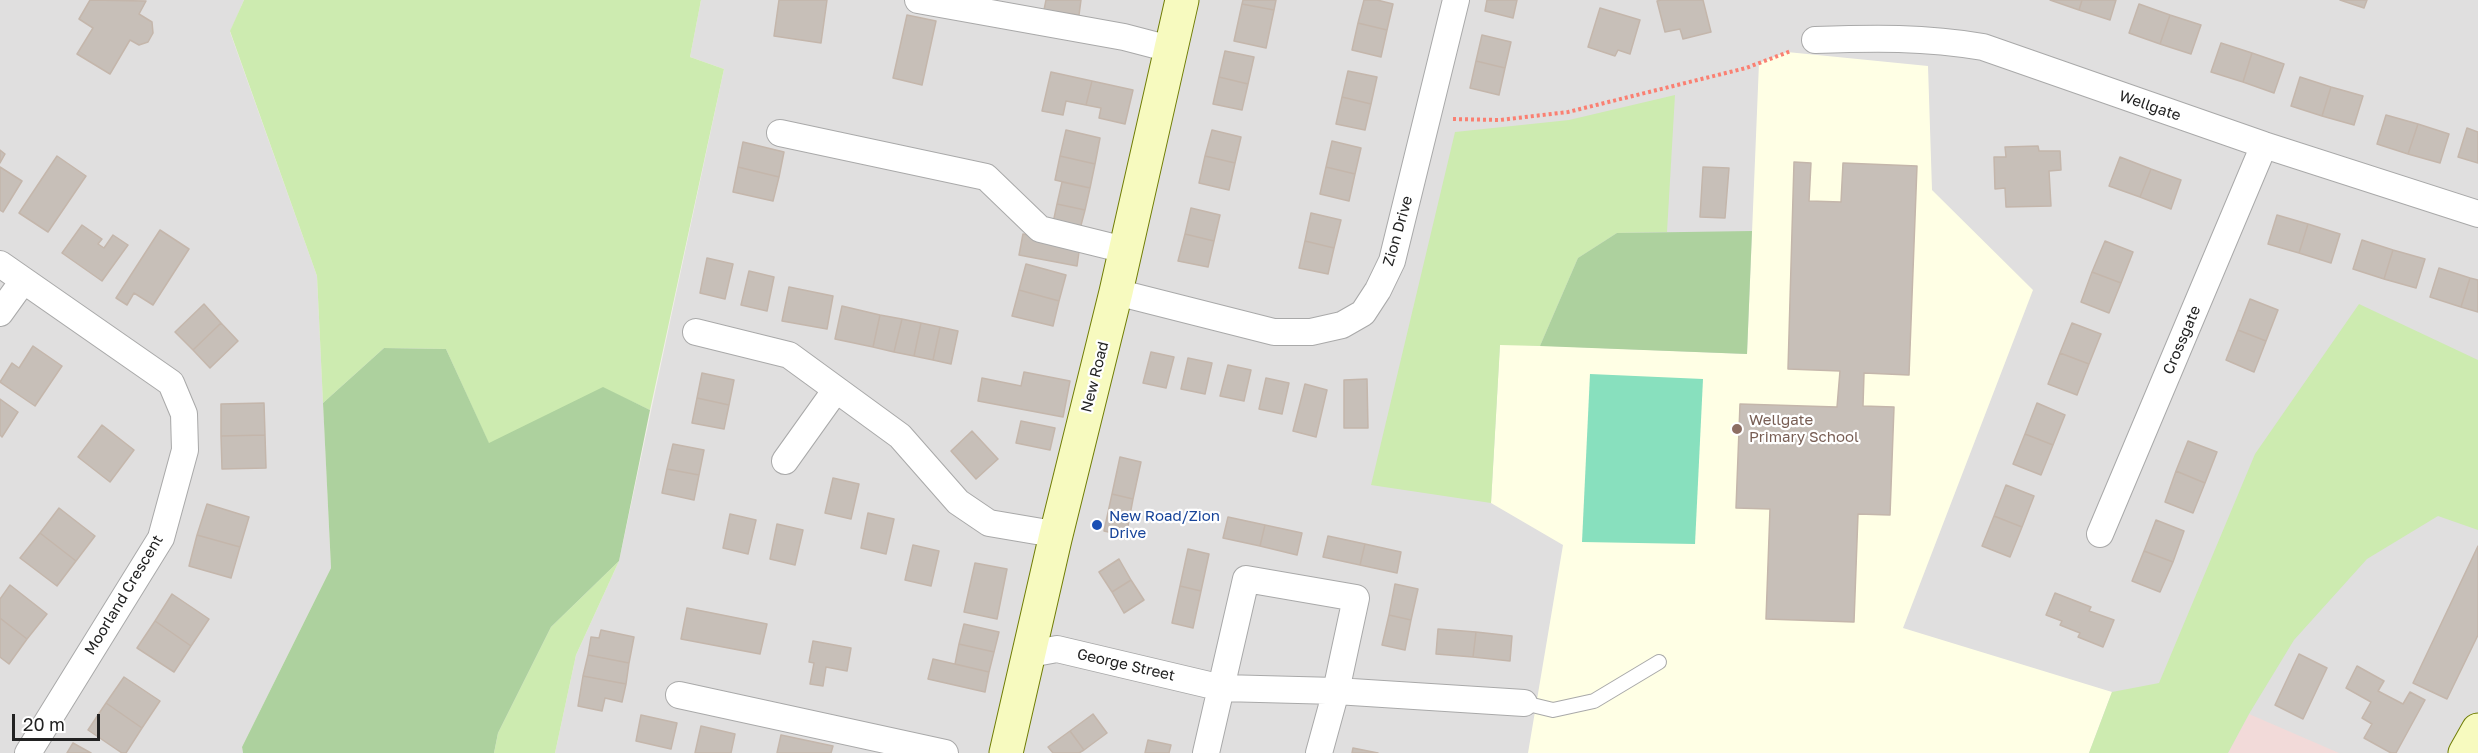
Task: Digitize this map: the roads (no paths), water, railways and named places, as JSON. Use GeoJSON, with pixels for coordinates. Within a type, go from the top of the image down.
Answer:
{"type":"FeatureCollection","features":[{"type":"Feature","properties":{"kind":"street"},"geometry":{"type":"LineString","coordinates":[[918,0],[1124,37],[1170,49]]}},
{"type":"Feature","properties":{"kind":"street","name":"New Road"},"geometry":{"type":"LineString","coordinates":[[1006,753],[1055,539],[1116,292],[1182,0]]}},
{"type":"Feature","properties":{"kind":"street","name":"Zion Drive"},"geometry":{"type":"LineString","coordinates":[[1116,292],[1274,332],[1311,332],[1342,325],[1363,313],[1378,290],[1392,261],[1429,118],[1456,0]]}},
{"type":"Feature","properties":{"kind":"street","name":"Wellgate"},"geometry":{"type":"LineString","coordinates":[[1815,40],[1894,38],[1939,40],[1983,47],[2264,145],[2478,214]]}},
{"type":"Feature","properties":{"kind":"street"},"geometry":{"type":"LineString","coordinates":[[780,133],[986,177],[1040,229],[1125,250]]}},
{"type":"Feature","properties":{"kind":"street","name":"Crossgate"},"geometry":{"type":"LineString","coordinates":[[2100,534],[2264,145]]}},
{"type":"Feature","properties":{"kind":"street","name":"Moorland Crescent"},"geometry":{"type":"LineString","coordinates":[[0,264],[171,382],[184,414],[185,450],[161,538],[28,753]]}},
{"type":"Feature","properties":{"kind":"street"},"geometry":{"type":"LineString","coordinates":[[0,313],[23,281]]}},
{"type":"Feature","properties":{"kind":"street"},"geometry":{"type":"LineString","coordinates":[[696,332],[789,355],[900,436],[958,502],[988,523],[1042,532],[1055,539]]}},
{"type":"Feature","properties":{"kind":"street"},"geometry":{"type":"LineString","coordinates":[[785,461],[835,390]]}},
{"type":"Feature","properties":{"kind":"street"},"geometry":{"type":"LineString","coordinates":[[1206,753],[1246,579],[1356,598],[1336,691],[1319,753]]}},
{"type":"Feature","properties":{"kind":"street","name":"George Street"},"geometry":{"type":"LineString","coordinates":[[1030,654],[1057,650],[1222,688],[1336,691],[1524,703]]}},
{"type":"Feature","properties":{"kind":"street"},"geometry":{"type":"LineString","coordinates":[[679,695],[945,753]]}},
{"type":"Feature","properties":{"kind":"street"},"geometry":{"type":"LineString","coordinates":[[2465,753],[2478,730]]}},
{"type":"Feature","properties":{"kind":"lane"},"geometry":{"type":"LineString","coordinates":[[1524,703],[1553,710],[1594,701],[1659,662]]}},
{"type":"Feature","properties":{"kind":"place","name":"Wellgate Primary School"},"geometry":{"type":"Point","coordinates":[1737,429]}},
{"type":"Feature","properties":{"kind":"place","name":"New Road/Zion Drive"},"geometry":{"type":"Point","coordinates":[1097,525]}}]}
